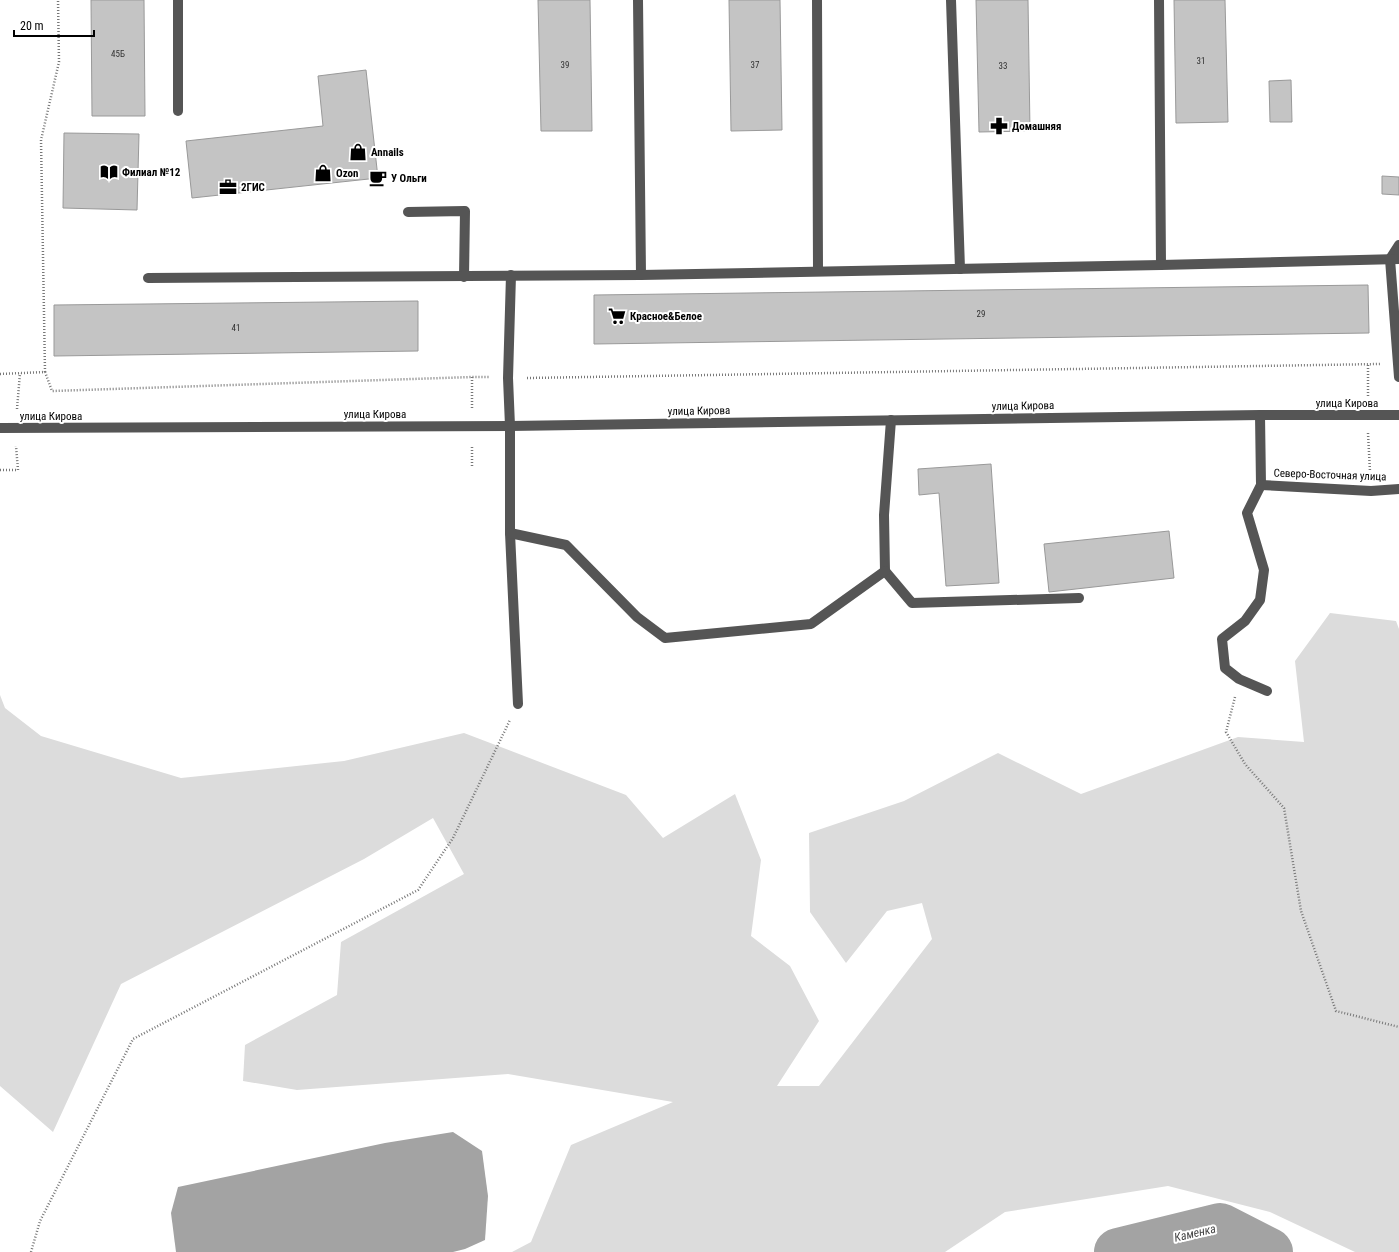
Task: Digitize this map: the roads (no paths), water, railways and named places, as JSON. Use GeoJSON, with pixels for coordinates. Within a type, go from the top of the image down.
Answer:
{"type":"FeatureCollection","features":[{"type":"Feature","properties":{"kind":"street"},"geometry":{"type":"LineString","coordinates":[[178,0],[178,111]]}},
{"type":"Feature","properties":{"kind":"street"},"geometry":{"type":"LineString","coordinates":[[638,0],[641,275]]}},
{"type":"Feature","properties":{"kind":"street"},"geometry":{"type":"LineString","coordinates":[[817,0],[818,272]]}},
{"type":"Feature","properties":{"kind":"street"},"geometry":{"type":"LineString","coordinates":[[952,0],[960,268]]}},
{"type":"Feature","properties":{"kind":"street"},"geometry":{"type":"LineString","coordinates":[[1159,0],[1161,265]]}},
{"type":"Feature","properties":{"kind":"street"},"geometry":{"type":"LineString","coordinates":[[408,212],[465,211],[464,277]]}},
{"type":"Feature","properties":{"kind":"street"},"geometry":{"type":"LineString","coordinates":[[1399,245],[1394,259],[1399,377]]}},
{"type":"Feature","properties":{"kind":"street"},"geometry":{"type":"LineString","coordinates":[[148,278],[641,275],[1394,259]]}},
{"type":"Feature","properties":{"kind":"street"},"geometry":{"type":"LineString","coordinates":[[511,275],[508,378],[510,426],[510,533],[518,704]]}},
{"type":"Feature","properties":{"kind":"street"},"geometry":{"type":"LineString","coordinates":[[1260,415],[1261,484],[1247,513],[1264,570],[1260,600],[1245,621],[1222,639],[1225,668],[1239,679],[1267,691]]}},
{"type":"Feature","properties":{"kind":"street","name":"улица Кирова"},"geometry":{"type":"LineString","coordinates":[[0,428],[510,426],[1260,415],[1399,415]]}},
{"type":"Feature","properties":{"kind":"street"},"geometry":{"type":"LineString","coordinates":[[891,420],[884,515],[884,572],[912,602],[1079,598]]}},
{"type":"Feature","properties":{"kind":"street","name":"Северо-Восточная улица"},"geometry":{"type":"LineString","coordinates":[[1261,484],[1371,491],[1399,489]]}},
{"type":"Feature","properties":{"kind":"street"},"geometry":{"type":"LineString","coordinates":[[510,533],[566,545],[637,617],[665,638],[811,624],[884,572]]}},
{"type":"Feature","properties":{"kind":"waterway","name":"Каменка"},"geometry":{"type":"LineString","coordinates":[[1118,1252],[1220,1227],[1269,1252]]}},
{"type":"Feature","properties":{"kind":"place","name":"Домашняя"},"geometry":{"type":"Point","coordinates":[999,126]}},
{"type":"Feature","properties":{"kind":"place","name":"Annails"},"geometry":{"type":"Point","coordinates":[358,152]}},
{"type":"Feature","properties":{"kind":"place","name":"Филиал №12"},"geometry":{"type":"Point","coordinates":[109,172]}},
{"type":"Feature","properties":{"kind":"place","name":"Ozon"},"geometry":{"type":"Point","coordinates":[323,173]}},
{"type":"Feature","properties":{"kind":"place","name":"У Ольги"},"geometry":{"type":"Point","coordinates":[378,178]}},
{"type":"Feature","properties":{"kind":"place","name":"2ГИС"},"geometry":{"type":"Point","coordinates":[228,187]}},
{"type":"Feature","properties":{"kind":"place","name":"Красное&Белое"},"geometry":{"type":"Point","coordinates":[617,316]}}]}
